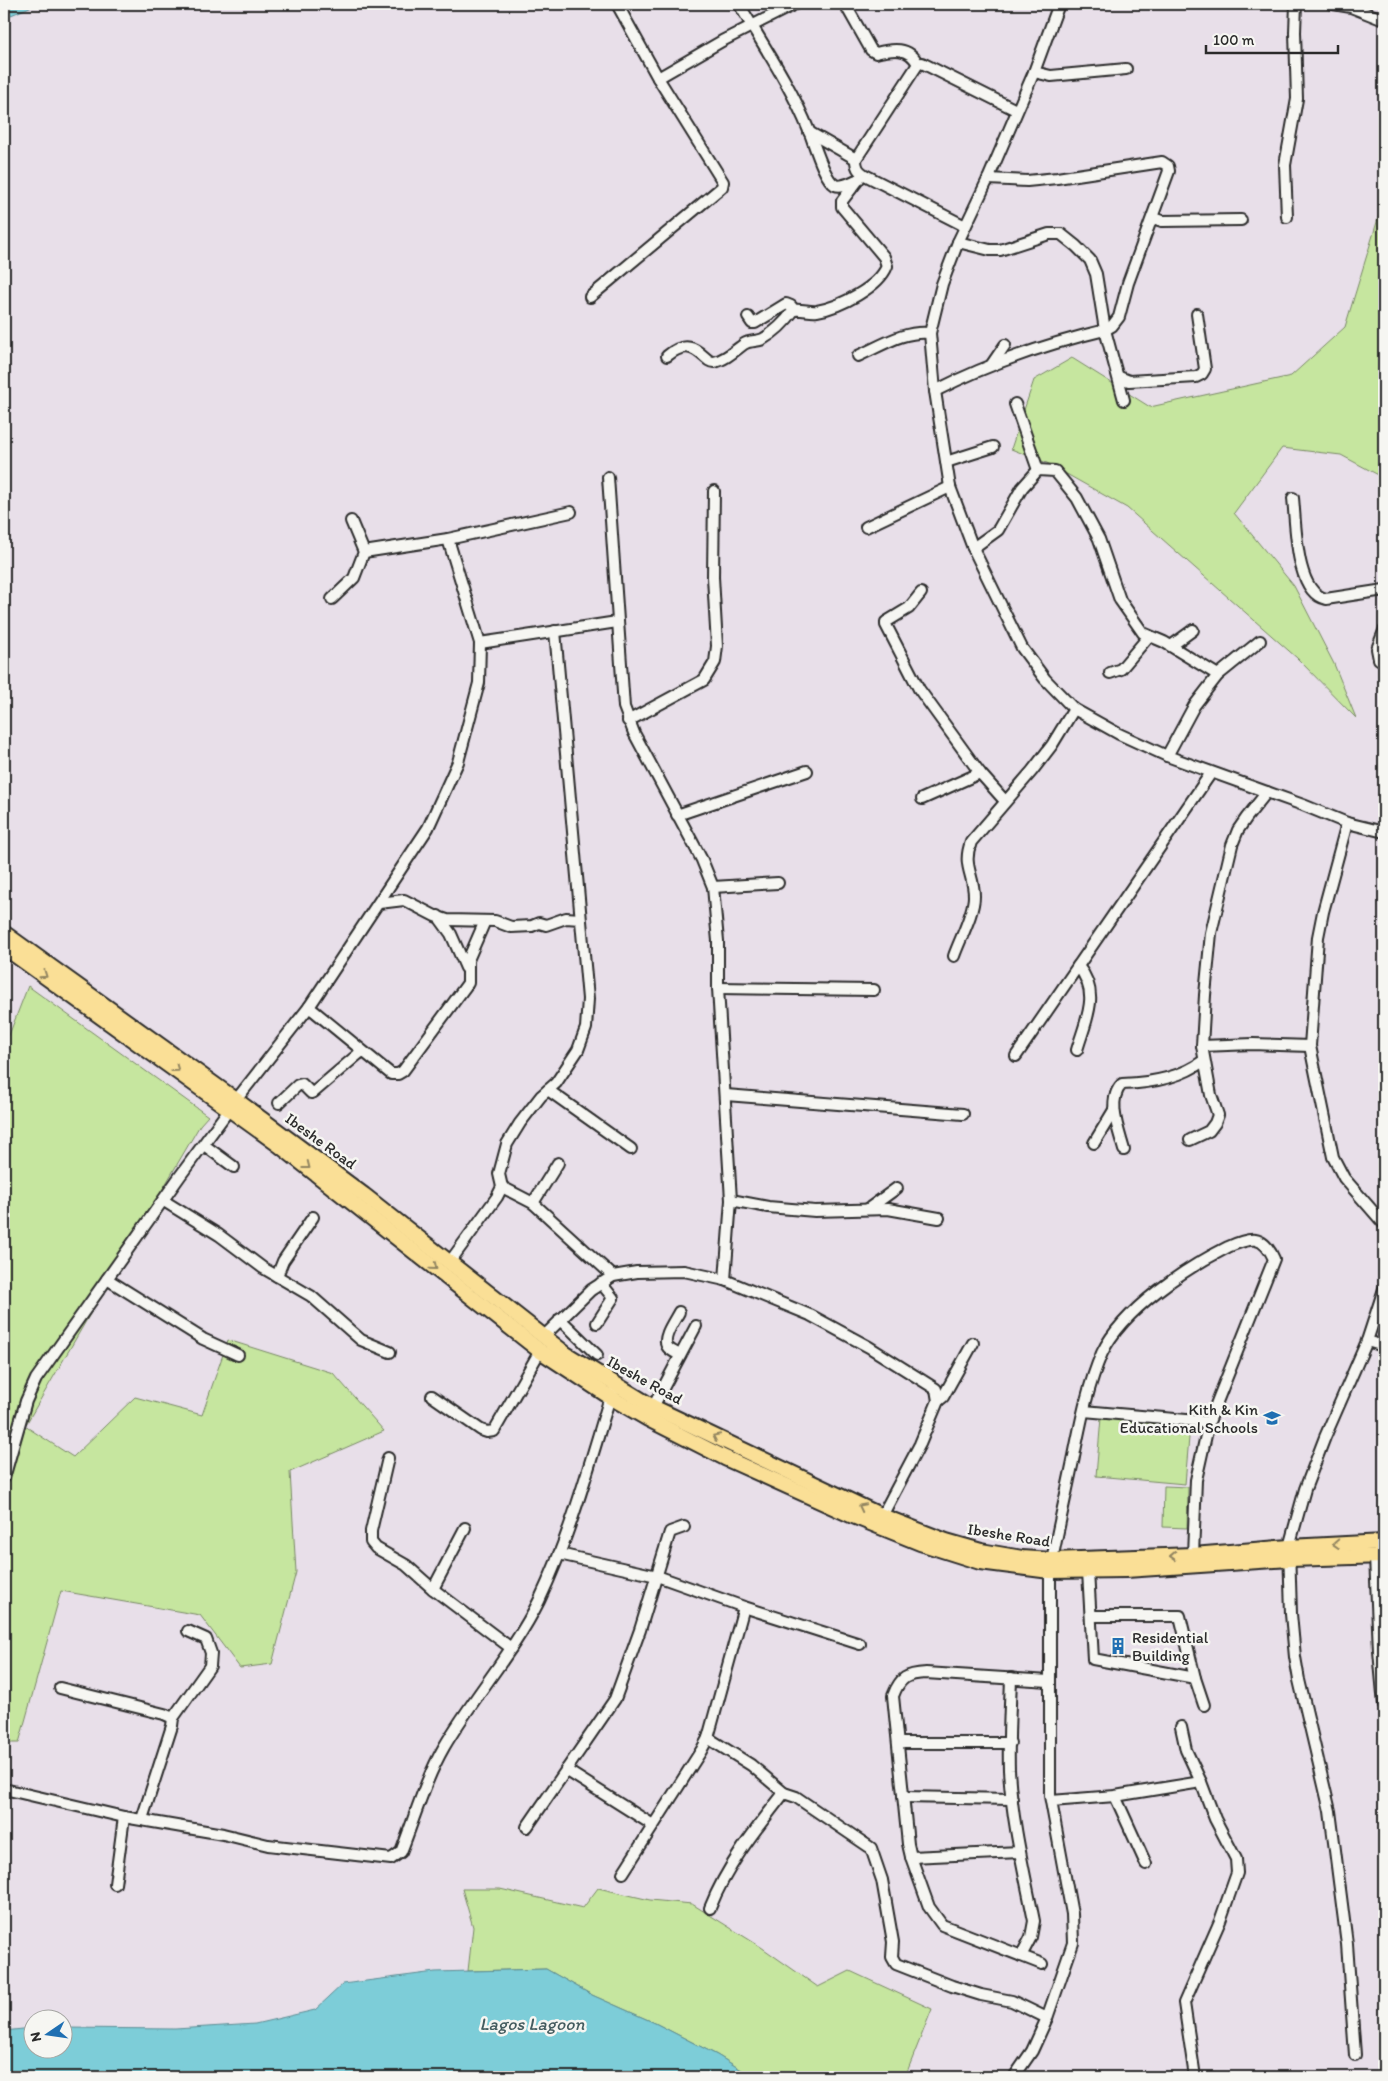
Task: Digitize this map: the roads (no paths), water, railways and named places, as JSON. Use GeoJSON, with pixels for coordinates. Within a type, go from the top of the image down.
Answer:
{"type":"FeatureCollection","features":[{"type":"Feature","properties":{"kind":"main road","name":"Ibeshe Road"},"geometry":{"type":"LineString","coordinates":[[4,933],[233,1104],[347,1197],[542,1344],[613,1392],[648,1419],[725,1458],[853,1516],[920,1544],[980,1562],[1051,1566],[1088,1571],[1290,1553],[1384,1542]]}},
{"type":"Feature","properties":{"kind":"main road","name":"Ibeshe Road"},"geometry":{"type":"LineString","coordinates":[[4,947],[364,1195],[449,1263],[542,1344]]}},
{"type":"Feature","properties":{"kind":"main road","name":"Ibeshe Road"},"geometry":{"type":"LineString","coordinates":[[613,1392],[653,1407],[882,1516],[920,1532],[981,1551],[1022,1558],[1051,1566],[1193,1555],[1290,1553],[1380,1556]]}},
{"type":"Feature","properties":{"kind":"street"},"geometry":{"type":"LineString","coordinates":[[590,297],[722,187],[724,182],[658,78],[617,4]]}},
{"type":"Feature","properties":{"kind":"street"},"geometry":{"type":"LineString","coordinates":[[739,4],[794,97],[810,132],[818,157],[835,185],[841,186],[862,177]]}},
{"type":"Feature","properties":{"kind":"street"},"geometry":{"type":"LineString","coordinates":[[658,78],[722,41],[795,4]]}},
{"type":"Feature","properties":{"kind":"street"},"geometry":{"type":"LineString","coordinates":[[845,4],[871,50],[876,53],[896,49],[914,58],[918,64],[922,64],[1016,110]]}},
{"type":"Feature","properties":{"kind":"street"},"geometry":{"type":"LineString","coordinates":[[1060,4],[1034,72],[1016,110],[988,180],[958,242],[942,284],[930,333],[936,391],[950,487],[973,548],[1022,648],[1045,679],[1074,709],[1119,734],[1167,756],[1347,823],[1384,832]]}},
{"type":"Feature","properties":{"kind":"street"},"geometry":{"type":"LineString","coordinates":[[1287,217],[1285,165],[1297,99],[1296,4]]}},
{"type":"Feature","properties":{"kind":"street"},"geometry":{"type":"LineString","coordinates":[[1333,4],[1351,7],[1384,20]]}},
{"type":"Feature","properties":{"kind":"street"},"geometry":{"type":"LineString","coordinates":[[918,64],[856,159],[856,165],[862,177],[965,226]]}},
{"type":"Feature","properties":{"kind":"street"},"geometry":{"type":"LineString","coordinates":[[1034,72],[1051,76],[1126,69]]}},
{"type":"Feature","properties":{"kind":"street"},"geometry":{"type":"LineString","coordinates":[[810,132],[856,159]]}},
{"type":"Feature","properties":{"kind":"street"},"geometry":{"type":"LineString","coordinates":[[936,391],[992,364],[1050,343],[1105,330],[1112,326],[1119,317],[1128,282],[1169,171],[1168,166],[1162,162],[1027,181],[988,180]]}},
{"type":"Feature","properties":{"kind":"street"},"geometry":{"type":"LineString","coordinates":[[748,318],[755,324],[786,304],[794,310],[816,311],[836,305],[868,289],[884,273],[887,266],[884,257],[842,207],[842,201],[862,177]]}},
{"type":"Feature","properties":{"kind":"street"},"geometry":{"type":"LineString","coordinates":[[1153,218],[1162,221],[1241,220]]}},
{"type":"Feature","properties":{"kind":"street"},"geometry":{"type":"LineString","coordinates":[[958,242],[990,250],[1000,250],[1049,234],[1061,234],[1076,246],[1090,260],[1101,298],[1105,330],[1124,400]]}},
{"type":"Feature","properties":{"kind":"street"},"geometry":{"type":"LineString","coordinates":[[667,356],[672,351],[690,348],[701,352],[706,358],[714,362],[740,348],[745,343],[764,338],[788,320],[794,310]]}},
{"type":"Feature","properties":{"kind":"street"},"geometry":{"type":"LineString","coordinates":[[1119,377],[1129,381],[1196,377],[1202,374],[1205,369],[1197,314]]}},
{"type":"Feature","properties":{"kind":"street"},"geometry":{"type":"LineString","coordinates":[[858,356],[908,334],[918,332],[930,333]]}},
{"type":"Feature","properties":{"kind":"street"},"geometry":{"type":"LineString","coordinates":[[992,364],[1004,345]]}},
{"type":"Feature","properties":{"kind":"street"},"geometry":{"type":"LineString","coordinates":[[1015,404],[1038,470]]}},
{"type":"Feature","properties":{"kind":"street"},"geometry":{"type":"LineString","coordinates":[[946,462],[992,447]]}},
{"type":"Feature","properties":{"kind":"street"},"geometry":{"type":"LineString","coordinates":[[973,548],[998,530],[1022,488],[1038,470]]}},
{"type":"Feature","properties":{"kind":"street"},"geometry":{"type":"LineString","coordinates":[[1038,470],[1055,471],[1077,498],[1099,539],[1120,600],[1143,633],[1171,646],[1218,675]]}},
{"type":"Feature","properties":{"kind":"street"},"geometry":{"type":"LineString","coordinates":[[608,477],[613,522],[617,622],[624,707],[628,721],[702,860],[714,887],[731,1200],[725,1280]]}},
{"type":"Feature","properties":{"kind":"street"},"geometry":{"type":"LineString","coordinates":[[866,527],[950,487]]}},
{"type":"Feature","properties":{"kind":"street"},"geometry":{"type":"LineString","coordinates":[[628,721],[704,680],[715,662],[717,646],[713,567],[714,491]]}},
{"type":"Feature","properties":{"kind":"street"},"geometry":{"type":"LineString","coordinates":[[1293,498],[1303,574],[1318,598],[1326,599],[1384,590]]}},
{"type":"Feature","properties":{"kind":"street"},"geometry":{"type":"LineString","coordinates":[[364,552],[448,538],[571,512]]}},
{"type":"Feature","properties":{"kind":"street"},"geometry":{"type":"LineString","coordinates":[[332,599],[354,578],[364,552],[351,521]]}},
{"type":"Feature","properties":{"kind":"street"},"geometry":{"type":"LineString","coordinates":[[4,1478],[26,1401],[36,1380],[233,1104],[309,1007],[428,828],[458,762],[479,683],[480,643],[448,538]]}},
{"type":"Feature","properties":{"kind":"street"},"geometry":{"type":"LineString","coordinates":[[921,593],[909,608],[886,622],[886,625],[920,689],[980,773],[1006,801]]}},
{"type":"Feature","properties":{"kind":"street"},"geometry":{"type":"LineString","coordinates":[[480,643],[617,622]]}},
{"type":"Feature","properties":{"kind":"street"},"geometry":{"type":"LineString","coordinates":[[1171,646],[1193,630]]}},
{"type":"Feature","properties":{"kind":"street"},"geometry":{"type":"LineString","coordinates":[[449,1263],[502,1186],[499,1174],[507,1144],[520,1123],[556,1083],[578,1050],[586,1028],[588,999],[555,631]]}},
{"type":"Feature","properties":{"kind":"street"},"geometry":{"type":"LineString","coordinates":[[1379,659],[1377,650],[1384,631]]}},
{"type":"Feature","properties":{"kind":"street"},"geometry":{"type":"LineString","coordinates":[[1110,673],[1121,669],[1149,636]]}},
{"type":"Feature","properties":{"kind":"street"},"geometry":{"type":"LineString","coordinates":[[1167,756],[1194,706],[1218,675],[1260,641]]}},
{"type":"Feature","properties":{"kind":"street"},"geometry":{"type":"LineString","coordinates":[[954,956],[973,904],[974,894],[966,854],[971,842],[1037,765],[1074,709]]}},
{"type":"Feature","properties":{"kind":"street"},"geometry":{"type":"LineString","coordinates":[[677,815],[807,771]]}},
{"type":"Feature","properties":{"kind":"street"},"geometry":{"type":"LineString","coordinates":[[922,799],[980,773]]}},
{"type":"Feature","properties":{"kind":"street"},"geometry":{"type":"LineString","coordinates":[[1016,1056],[1211,773]]}},
{"type":"Feature","properties":{"kind":"street"},"geometry":{"type":"LineString","coordinates":[[1190,1140],[1209,1131],[1218,1115],[1203,1061],[1202,1046],[1211,933],[1232,845],[1238,830],[1267,792]]}},
{"type":"Feature","properties":{"kind":"street"},"geometry":{"type":"LineString","coordinates":[[1347,823],[1318,937],[1310,1046],[1333,1157],[1344,1178],[1384,1224]]}},
{"type":"Feature","properties":{"kind":"street"},"geometry":{"type":"LineString","coordinates":[[714,887],[778,883]]}},
{"type":"Feature","properties":{"kind":"street"},"geometry":{"type":"LineString","coordinates":[[379,903],[404,900],[447,920],[495,921],[511,927],[546,925],[566,918],[580,919]]}},
{"type":"Feature","properties":{"kind":"street"},"geometry":{"type":"LineString","coordinates":[[438,916],[451,934],[468,971]]}},
{"type":"Feature","properties":{"kind":"street"},"geometry":{"type":"LineString","coordinates":[[309,1007],[391,1074],[398,1074],[403,1071],[468,983],[470,955],[485,921]]}},
{"type":"Feature","properties":{"kind":"street"},"geometry":{"type":"LineString","coordinates":[[1076,1050],[1091,1005],[1091,991],[1086,976],[1078,966]]}},
{"type":"Feature","properties":{"kind":"street"},"geometry":{"type":"LineString","coordinates":[[718,988],[874,990]]}},
{"type":"Feature","properties":{"kind":"street"},"geometry":{"type":"LineString","coordinates":[[1202,1046],[1253,1044],[1310,1046]]}},
{"type":"Feature","properties":{"kind":"street"},"geometry":{"type":"LineString","coordinates":[[279,1103],[298,1085],[302,1084],[311,1093],[314,1092],[362,1052]]}},
{"type":"Feature","properties":{"kind":"street"},"geometry":{"type":"LineString","coordinates":[[1124,1150],[1114,1110],[1117,1089],[1122,1084],[1138,1084],[1179,1074],[1194,1068],[1203,1061]]}},
{"type":"Feature","properties":{"kind":"street"},"geometry":{"type":"LineString","coordinates":[[548,1090],[631,1149]]}},
{"type":"Feature","properties":{"kind":"street"},"geometry":{"type":"LineString","coordinates":[[726,1095],[963,1114]]}},
{"type":"Feature","properties":{"kind":"street"},"geometry":{"type":"LineString","coordinates":[[1094,1143],[1114,1110]]}},
{"type":"Feature","properties":{"kind":"street"},"geometry":{"type":"LineString","coordinates":[[204,1145],[234,1167]]}},
{"type":"Feature","properties":{"kind":"street"},"geometry":{"type":"LineString","coordinates":[[534,1203],[558,1163]]}},
{"type":"Feature","properties":{"kind":"street"},"geometry":{"type":"LineString","coordinates":[[502,1186],[534,1203],[614,1276]]}},
{"type":"Feature","properties":{"kind":"street"},"geometry":{"type":"LineString","coordinates":[[868,1210],[897,1188]]}},
{"type":"Feature","properties":{"kind":"street"},"geometry":{"type":"LineString","coordinates":[[164,1200],[219,1235],[263,1268],[310,1296],[361,1340],[390,1352]]}},
{"type":"Feature","properties":{"kind":"street"},"geometry":{"type":"LineString","coordinates":[[731,1200],[768,1207],[814,1212],[899,1210],[938,1218]]}},
{"type":"Feature","properties":{"kind":"street"},"geometry":{"type":"LineString","coordinates":[[277,1276],[283,1261],[313,1217]]}},
{"type":"Feature","properties":{"kind":"street"},"geometry":{"type":"LineString","coordinates":[[1014,2077],[1032,2051],[1047,2018],[1073,1943],[1074,1934],[1051,1801],[1049,1681],[1051,1566],[1084,1411],[1103,1352],[1120,1326],[1138,1307],[1190,1268],[1229,1247],[1248,1239],[1256,1240],[1265,1243],[1274,1259],[1208,1422],[1196,1480],[1193,1555]]}},
{"type":"Feature","properties":{"kind":"street"},"geometry":{"type":"LineString","coordinates":[[432,1396],[481,1430],[487,1432],[494,1431],[542,1344],[560,1319],[601,1283],[614,1276],[637,1272],[684,1271],[725,1280],[810,1315],[869,1347],[936,1389],[938,1401]]}},
{"type":"Feature","properties":{"kind":"street"},"geometry":{"type":"LineString","coordinates":[[107,1279],[203,1339],[238,1355]]}},
{"type":"Feature","properties":{"kind":"street"},"geometry":{"type":"LineString","coordinates":[[597,1323],[613,1298],[601,1283]]}},
{"type":"Feature","properties":{"kind":"street"},"geometry":{"type":"LineString","coordinates":[[1354,2055],[1340,1877],[1330,1811],[1295,1656],[1291,1614],[1290,1553],[1305,1489],[1325,1437],[1368,1341],[1384,1288]]}},
{"type":"Feature","properties":{"kind":"street"},"geometry":{"type":"LineString","coordinates":[[679,1312],[666,1337],[666,1344],[667,1347],[680,1355]]}},
{"type":"Feature","properties":{"kind":"street"},"geometry":{"type":"LineString","coordinates":[[560,1319],[597,1355]]}},
{"type":"Feature","properties":{"kind":"street"},"geometry":{"type":"LineString","coordinates":[[653,1407],[696,1326]]}},
{"type":"Feature","properties":{"kind":"street"},"geometry":{"type":"LineString","coordinates":[[1368,1341],[1384,1346]]}},
{"type":"Feature","properties":{"kind":"street"},"geometry":{"type":"LineString","coordinates":[[882,1516],[920,1444],[938,1401],[943,1397],[974,1343]]}},
{"type":"Feature","properties":{"kind":"street"},"geometry":{"type":"LineString","coordinates":[[4,1789],[124,1818],[223,1834],[268,1845],[391,1859],[401,1852],[427,1782],[444,1748],[512,1648],[538,1601],[576,1511],[613,1392]]}},
{"type":"Feature","properties":{"kind":"street"},"geometry":{"type":"LineString","coordinates":[[1084,1411],[1208,1422]]}},
{"type":"Feature","properties":{"kind":"street"},"geometry":{"type":"LineString","coordinates":[[388,1458],[371,1531],[371,1542],[376,1548],[406,1565],[433,1589],[512,1648]]}},
{"type":"Feature","properties":{"kind":"street"},"geometry":{"type":"LineString","coordinates":[[527,1827],[615,1699],[670,1532],[684,1527]]}},
{"type":"Feature","properties":{"kind":"street"},"geometry":{"type":"LineString","coordinates":[[433,1589],[465,1528]]}},
{"type":"Feature","properties":{"kind":"street"},"geometry":{"type":"LineString","coordinates":[[559,1554],[657,1576],[744,1607],[860,1644]]}},
{"type":"Feature","properties":{"kind":"street"},"geometry":{"type":"LineString","coordinates":[[1380,1556],[1379,1651],[1384,1704]]}},
{"type":"Feature","properties":{"kind":"street"},"geometry":{"type":"LineString","coordinates":[[1088,1571],[1093,1659],[1195,1678]]}},
{"type":"Feature","properties":{"kind":"street"},"geometry":{"type":"LineString","coordinates":[[623,1873],[708,1738],[744,1607]]}},
{"type":"Feature","properties":{"kind":"street"},"geometry":{"type":"LineString","coordinates":[[1091,1616],[1180,1616],[1195,1678],[1204,1705]]}},
{"type":"Feature","properties":{"kind":"street"},"geometry":{"type":"LineString","coordinates":[[142,1820],[173,1718],[210,1666],[211,1653],[206,1639],[188,1630]]}},
{"type":"Feature","properties":{"kind":"street"},"geometry":{"type":"LineString","coordinates":[[1042,1964],[942,1925],[929,1907],[911,1857],[893,1696],[898,1683],[911,1674],[926,1673],[1049,1681]]}},
{"type":"Feature","properties":{"kind":"street"},"geometry":{"type":"LineString","coordinates":[[1011,1678],[1010,1743],[1012,1799],[1020,1852],[1034,1921],[1031,1938],[1022,1956]]}},
{"type":"Feature","properties":{"kind":"street"},"geometry":{"type":"LineString","coordinates":[[60,1688],[164,1714],[173,1718]]}},
{"type":"Feature","properties":{"kind":"street"},"geometry":{"type":"LineString","coordinates":[[1181,1726],[1186,1750],[1215,1819],[1236,1859],[1237,1873],[1220,1921],[1184,2004],[1195,2077]]}},
{"type":"Feature","properties":{"kind":"street"},"geometry":{"type":"LineString","coordinates":[[708,1738],[751,1765],[784,1793],[796,1797],[871,1848],[882,1880],[893,1942],[892,1957],[896,1964],[952,1986],[981,1995],[1012,2000],[1047,2018]]}},
{"type":"Feature","properties":{"kind":"street"},"geometry":{"type":"LineString","coordinates":[[898,1742],[1010,1743]]}},
{"type":"Feature","properties":{"kind":"street"},"geometry":{"type":"LineString","coordinates":[[566,1770],[653,1825]]}},
{"type":"Feature","properties":{"kind":"street"},"geometry":{"type":"LineString","coordinates":[[1051,1801],[1115,1796],[1201,1782]]}},
{"type":"Feature","properties":{"kind":"street"},"geometry":{"type":"LineString","coordinates":[[710,1908],[722,1882],[741,1850],[784,1793]]}},
{"type":"Feature","properties":{"kind":"street"},"geometry":{"type":"LineString","coordinates":[[1115,1796],[1146,1864]]}},
{"type":"Feature","properties":{"kind":"street"},"geometry":{"type":"LineString","coordinates":[[903,1797],[1012,1799]]}},
{"type":"Feature","properties":{"kind":"street"},"geometry":{"type":"LineString","coordinates":[[115,1884],[124,1818]]}},
{"type":"Feature","properties":{"kind":"street"},"geometry":{"type":"LineString","coordinates":[[911,1857],[1020,1852]]}},
{"type":"Feature","properties":{"kind":"water"},"geometry":{"type":"Polygon","coordinates":[[[4,4],[37,4],[4,18],[4,4]]]}},
{"type":"Feature","properties":{"kind":"water","name":"Lagos Lagoon"},"geometry":{"type":"Polygon","coordinates":[[[546,1969],[592,1995],[655,2023],[717,2055],[753,2077],[4,2077],[4,2031],[22,2029],[22,2058],[72,2058],[72,2028],[175,2029],[255,2024],[315,2010],[343,1984],[435,1972],[546,1969]]]}},
{"type":"Feature","properties":{"kind":"place","name":"Kith & Kin Educational Schools"},"geometry":{"type":"Point","coordinates":[1272,1418]}},
{"type":"Feature","properties":{"kind":"place","name":"Residential Building"},"geometry":{"type":"Point","coordinates":[1118,1646]}}]}
